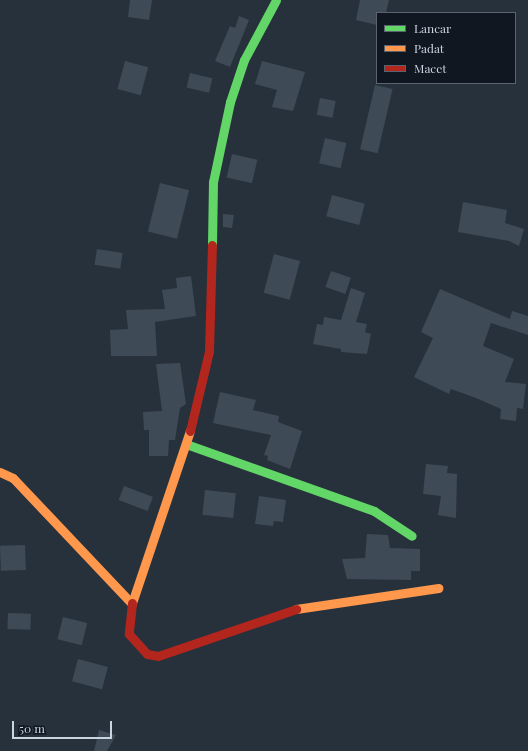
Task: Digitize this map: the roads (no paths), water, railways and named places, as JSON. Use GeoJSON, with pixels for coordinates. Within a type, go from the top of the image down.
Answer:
{"type":"FeatureCollection","features":[{"type":"Feature","properties":{"kind":"street"},"geometry":{"type":"LineString","coordinates":[[276,0],[244,60],[230,102],[213,182],[209,351],[186,444],[132,604],[128,622],[133,642],[147,654],[158,656],[290,610],[438,588]]}},
{"type":"Feature","properties":{"kind":"street"},"geometry":{"type":"LineString","coordinates":[[186,444],[374,511],[412,536]]}},
{"type":"Feature","properties":{"kind":"street"},"geometry":{"type":"LineString","coordinates":[[0,472],[13,478],[132,604]]}}]}
